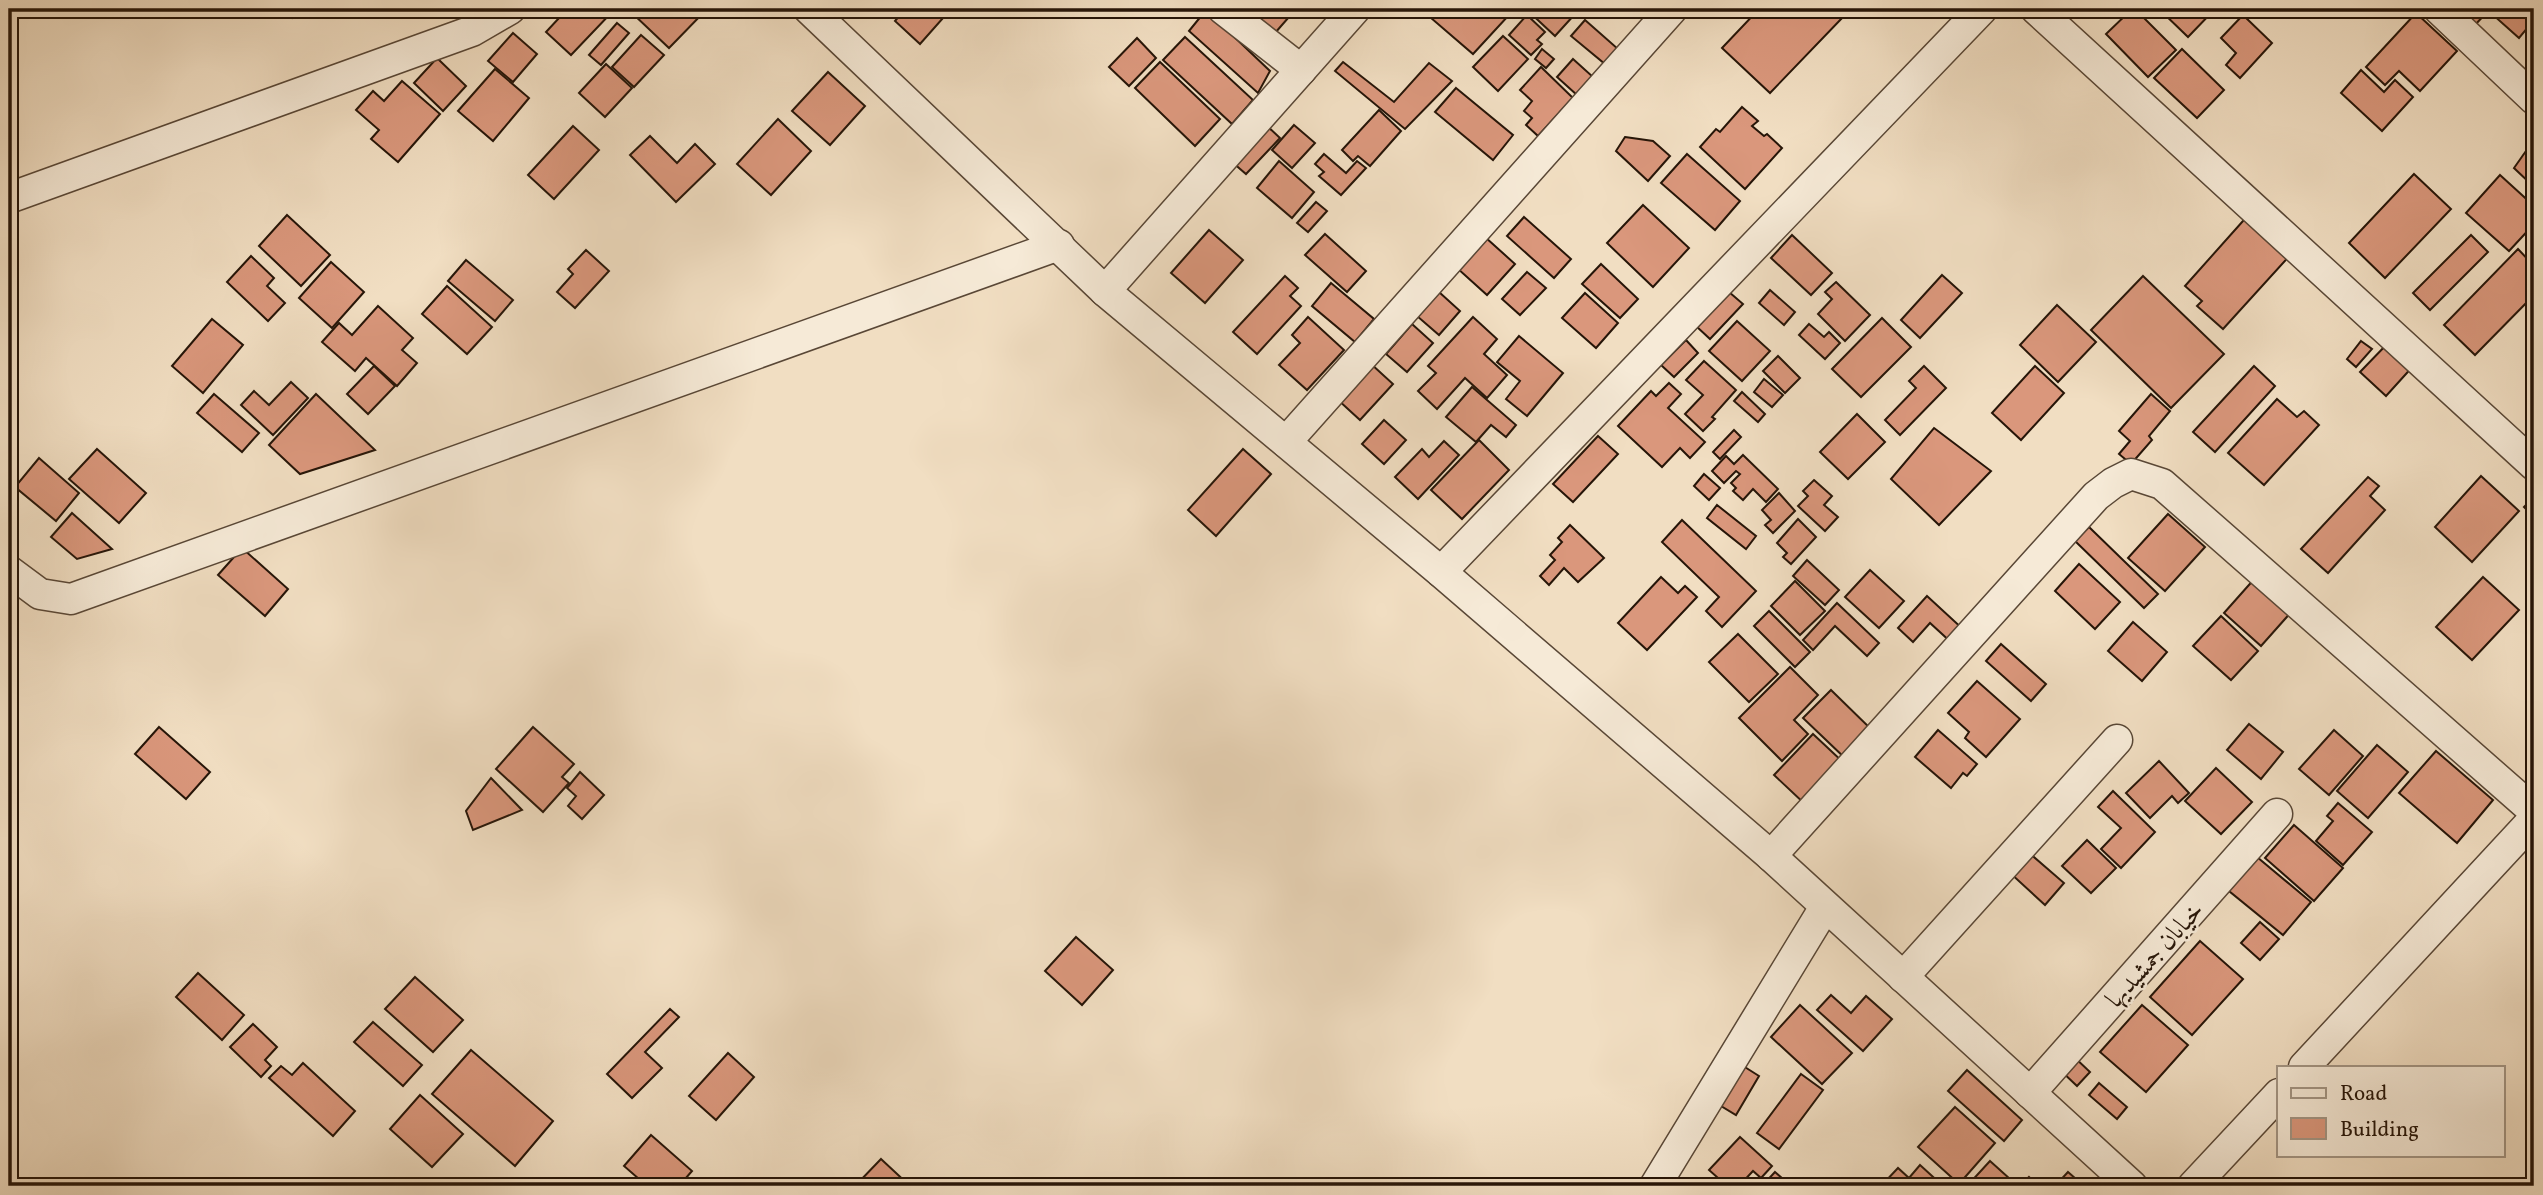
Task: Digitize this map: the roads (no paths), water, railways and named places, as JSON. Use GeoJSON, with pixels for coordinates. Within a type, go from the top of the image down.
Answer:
{"type":"FeatureCollection","features":[{"type":"Feature","properties":{"kind":"street"},"geometry":{"type":"LineString","coordinates":[[9,198],[472,32],[510,9]]}},
{"type":"Feature","properties":{"kind":"street"},"geometry":{"type":"LineString","coordinates":[[809,9],[1105,291],[1441,572],[1771,856],[2132,1186]]}},
{"type":"Feature","properties":{"kind":"street"},"geometry":{"type":"LineString","coordinates":[[1223,9],[1301,70]]}},
{"type":"Feature","properties":{"kind":"street"},"geometry":{"type":"LineString","coordinates":[[1105,291],[1355,9]]}},
{"type":"Feature","properties":{"kind":"street"},"geometry":{"type":"LineString","coordinates":[[1286,442],[1672,9]]}},
{"type":"Feature","properties":{"kind":"street"},"geometry":{"type":"LineString","coordinates":[[1441,572],[1982,9]]}},
{"type":"Feature","properties":{"kind":"street"},"geometry":{"type":"LineString","coordinates":[[2036,9],[2534,465]]}},
{"type":"Feature","properties":{"kind":"street"},"geometry":{"type":"LineString","coordinates":[[2439,9],[2534,99]]}},
{"type":"Feature","properties":{"kind":"street"},"geometry":{"type":"LineString","coordinates":[[9,571],[40,594],[71,599],[1059,245]]}},
{"type":"Feature","properties":{"kind":"street"},"geometry":{"type":"LineString","coordinates":[[1771,856],[2096,496],[2131,474],[2161,484],[2534,811]]}},
{"type":"Feature","properties":{"kind":"street"},"geometry":{"type":"LineString","coordinates":[[1903,977],[2117,740]]}},
{"type":"Feature","properties":{"kind":"street","name":"خیابان جمشیدیها"},"geometry":{"type":"LineString","coordinates":[[2030,1093],[2277,814]]}},
{"type":"Feature","properties":{"kind":"street"},"geometry":{"type":"LineString","coordinates":[[2305,1066],[2534,819]]}},
{"type":"Feature","properties":{"kind":"street"},"geometry":{"type":"LineString","coordinates":[[1655,1186],[1825,906]]}},
{"type":"Feature","properties":{"kind":"street"},"geometry":{"type":"LineString","coordinates":[[2193,1186],[2277,1096]]}}]}
